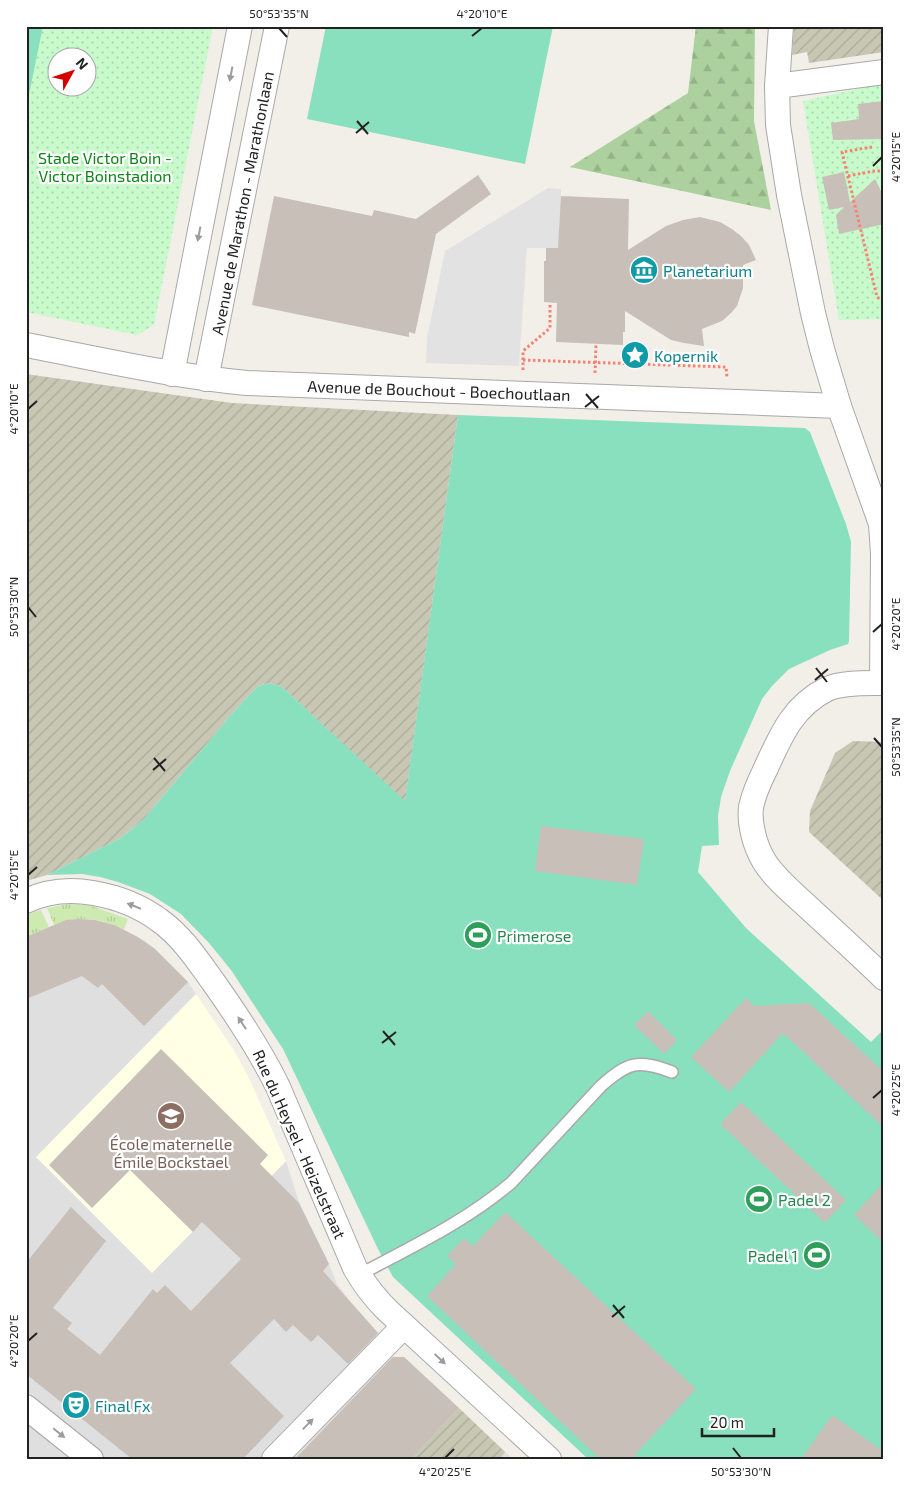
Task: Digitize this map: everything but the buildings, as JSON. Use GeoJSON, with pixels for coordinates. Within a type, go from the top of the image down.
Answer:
{"type":"FeatureCollection","features":[{"type":"Feature","properties":{"kind":"street"},"geometry":{"type":"LineString","coordinates":[[172,374],[240,26]]}},
{"type":"Feature","properties":{"kind":"street","name":"Avenue de Marathon - Marathonlaan"},"geometry":{"type":"LineString","coordinates":[[206,379],[277,26]]}},
{"type":"Feature","properties":{"kind":"street"},"geometry":{"type":"LineString","coordinates":[[781,26],[777,86],[778,125],[789,195],[813,313],[839,406],[881,524],[883,554],[883,683],[843,684],[829,688],[804,704],[792,717],[782,733],[756,790],[751,808],[754,836],[764,862],[792,893],[884,978]]}},
{"type":"Feature","properties":{"kind":"street"},"geometry":{"type":"LineString","coordinates":[[777,86],[884,72]]}},
{"type":"Feature","properties":{"kind":"street","name":"Avenue de Bouchout - Boechoutlaan"},"geometry":{"type":"LineString","coordinates":[[26,345],[172,374],[247,383],[839,406]]}},
{"type":"Feature","properties":{"kind":"street","name":"Rue du Heysel - Heizelstraat"},"geometry":{"type":"LineString","coordinates":[[26,901],[45,894],[63,891],[91,893],[117,899],[142,909],[161,921],[178,936],[195,956],[242,1022],[271,1072],[359,1275],[374,1296],[404,1326],[549,1459]]}},
{"type":"Feature","properties":{"kind":"street"},"geometry":{"type":"LineString","coordinates":[[274,1459],[404,1326]]}},
{"type":"Feature","properties":{"kind":"street"},"geometry":{"type":"LineString","coordinates":[[26,1407],[91,1459]]}},
{"type":"Feature","properties":{"kind":"lane"},"geometry":{"type":"LineString","coordinates":[[359,1275],[446,1229],[500,1192],[601,1086],[616,1073],[640,1064],[655,1066],[672,1072]]}},
{"type":"Feature","properties":{"kind":"path"},"geometry":{"type":"LineString","coordinates":[[872,147],[842,152],[877,298],[884,302]]}},
{"type":"Feature","properties":{"kind":"path"},"geometry":{"type":"LineString","coordinates":[[848,176],[884,171]]}},
{"type":"Feature","properties":{"kind":"path"},"geometry":{"type":"LineString","coordinates":[[523,370],[524,351],[550,328],[550,302]]}},
{"type":"Feature","properties":{"kind":"path"},"geometry":{"type":"LineString","coordinates":[[595,374],[596,344]]}},
{"type":"Feature","properties":{"kind":"path"},"geometry":{"type":"LineString","coordinates":[[523,360],[726,366],[727,379]]}},
{"type":"Feature","properties":{"kind":"shaded area"},"geometry":{"type":"Polygon","coordinates":[[[794,26],[884,26],[884,52],[809,63],[807,52],[792,55],[794,26]]]}},
{"type":"Feature","properties":{"kind":"shaded area"},"geometry":{"type":"Polygon","coordinates":[[[548,188],[561,189],[559,248],[527,248],[519,366],[426,363],[427,338],[445,251],[548,188]]]}},
{"type":"Feature","properties":{"kind":"shaded area"},"geometry":{"type":"Polygon","coordinates":[[[26,374],[232,403],[458,415],[405,802],[282,687],[269,683],[258,686],[236,709],[144,819],[121,838],[47,875],[26,881],[26,374]]]}},
{"type":"Feature","properties":{"kind":"shaded area"},"geometry":{"type":"Polygon","coordinates":[[[853,741],[884,742],[884,901],[809,832],[810,811],[835,753],[853,741]]]}},
{"type":"Feature","properties":{"kind":"shaded area"},"geometry":{"type":"Polygon","coordinates":[[[66,920],[96,920],[114,925],[145,941],[188,982],[196,994],[36,1158],[202,1222],[251,1196],[286,1161],[299,1202],[337,1284],[380,1335],[393,1357],[404,1357],[513,1459],[26,1459],[26,937],[66,920]]]}},
{"type":"Feature","properties":{"kind":"shaded area","name":"École maternelle Émile Bockstael"},"geometry":{"type":"Polygon","coordinates":[[[196,994],[233,1049],[247,1074],[286,1161],[251,1197],[202,1222],[152,1273],[36,1157],[196,994]]]}},
{"type":"Feature","properties":{"kind":"shaded area"},"geometry":{"type":"Polygon","coordinates":[[[459,1408],[505,1452],[500,1459],[411,1459],[459,1408]]]}},
{"type":"Feature","properties":{"kind":"green space","name":"Stade Victor Boin - Victor Boinstadion"},"geometry":{"type":"Polygon","coordinates":[[[26,26],[213,26],[154,325],[137,335],[26,312],[26,26]]]}},
{"type":"Feature","properties":{"kind":"green space"},"geometry":{"type":"Polygon","coordinates":[[[26,26],[43,26],[26,109],[26,26]]]}},
{"type":"Feature","properties":{"kind":"green space"},"geometry":{"type":"Polygon","coordinates":[[[326,26],[553,26],[525,164],[307,119],[326,26]]]}},
{"type":"Feature","properties":{"kind":"green space"},"geometry":{"type":"Polygon","coordinates":[[[696,26],[755,26],[754,121],[771,210],[570,167],[688,93],[696,26]]]}},
{"type":"Feature","properties":{"kind":"green space"},"geometry":{"type":"Polygon","coordinates":[[[884,83],[884,319],[839,320],[803,101],[884,83]]]}},
{"type":"Feature","properties":{"kind":"green space","name":"Primerose"},"geometry":{"type":"Polygon","coordinates":[[[458,415],[805,428],[810,432],[846,524],[851,542],[849,641],[848,644],[789,669],[762,699],[730,771],[721,797],[718,816],[719,845],[702,846],[698,872],[746,928],[871,1042],[884,1030],[884,1459],[588,1459],[393,1277],[283,1049],[231,970],[209,943],[181,914],[150,894],[100,877],[82,874],[47,875],[121,838],[144,819],[236,709],[258,686],[269,683],[282,687],[405,801],[458,415]]]}},
{"type":"Feature","properties":{"kind":"green space"},"geometry":{"type":"Polygon","coordinates":[[[69,904],[89,905],[128,919],[124,930],[107,923],[89,919],[72,920],[54,925],[47,908],[69,904]]]}},
{"type":"Feature","properties":{"kind":"green space"},"geometry":{"type":"Polygon","coordinates":[[[41,910],[49,927],[26,937],[26,915],[41,910]]]}},
{"type":"Feature","properties":{"kind":"place","name":"Planetarium"},"geometry":{"type":"Point","coordinates":[644,270]}},
{"type":"Feature","properties":{"kind":"place","name":"Kopernik"},"geometry":{"type":"Point","coordinates":[635,355]}},
{"type":"Feature","properties":{"kind":"place","name":"Primerose"},"geometry":{"type":"Point","coordinates":[478,935]}},
{"type":"Feature","properties":{"kind":"place","name":"École maternelle Émile Bockstael"},"geometry":{"type":"Point","coordinates":[171,1116]}},
{"type":"Feature","properties":{"kind":"place","name":"Padel 2"},"geometry":{"type":"Point","coordinates":[759,1199]}},
{"type":"Feature","properties":{"kind":"place","name":"Padel 1"},"geometry":{"type":"Point","coordinates":[817,1255]}},
{"type":"Feature","properties":{"kind":"place","name":"Final Fx"},"geometry":{"type":"Point","coordinates":[76,1405]}}]}
